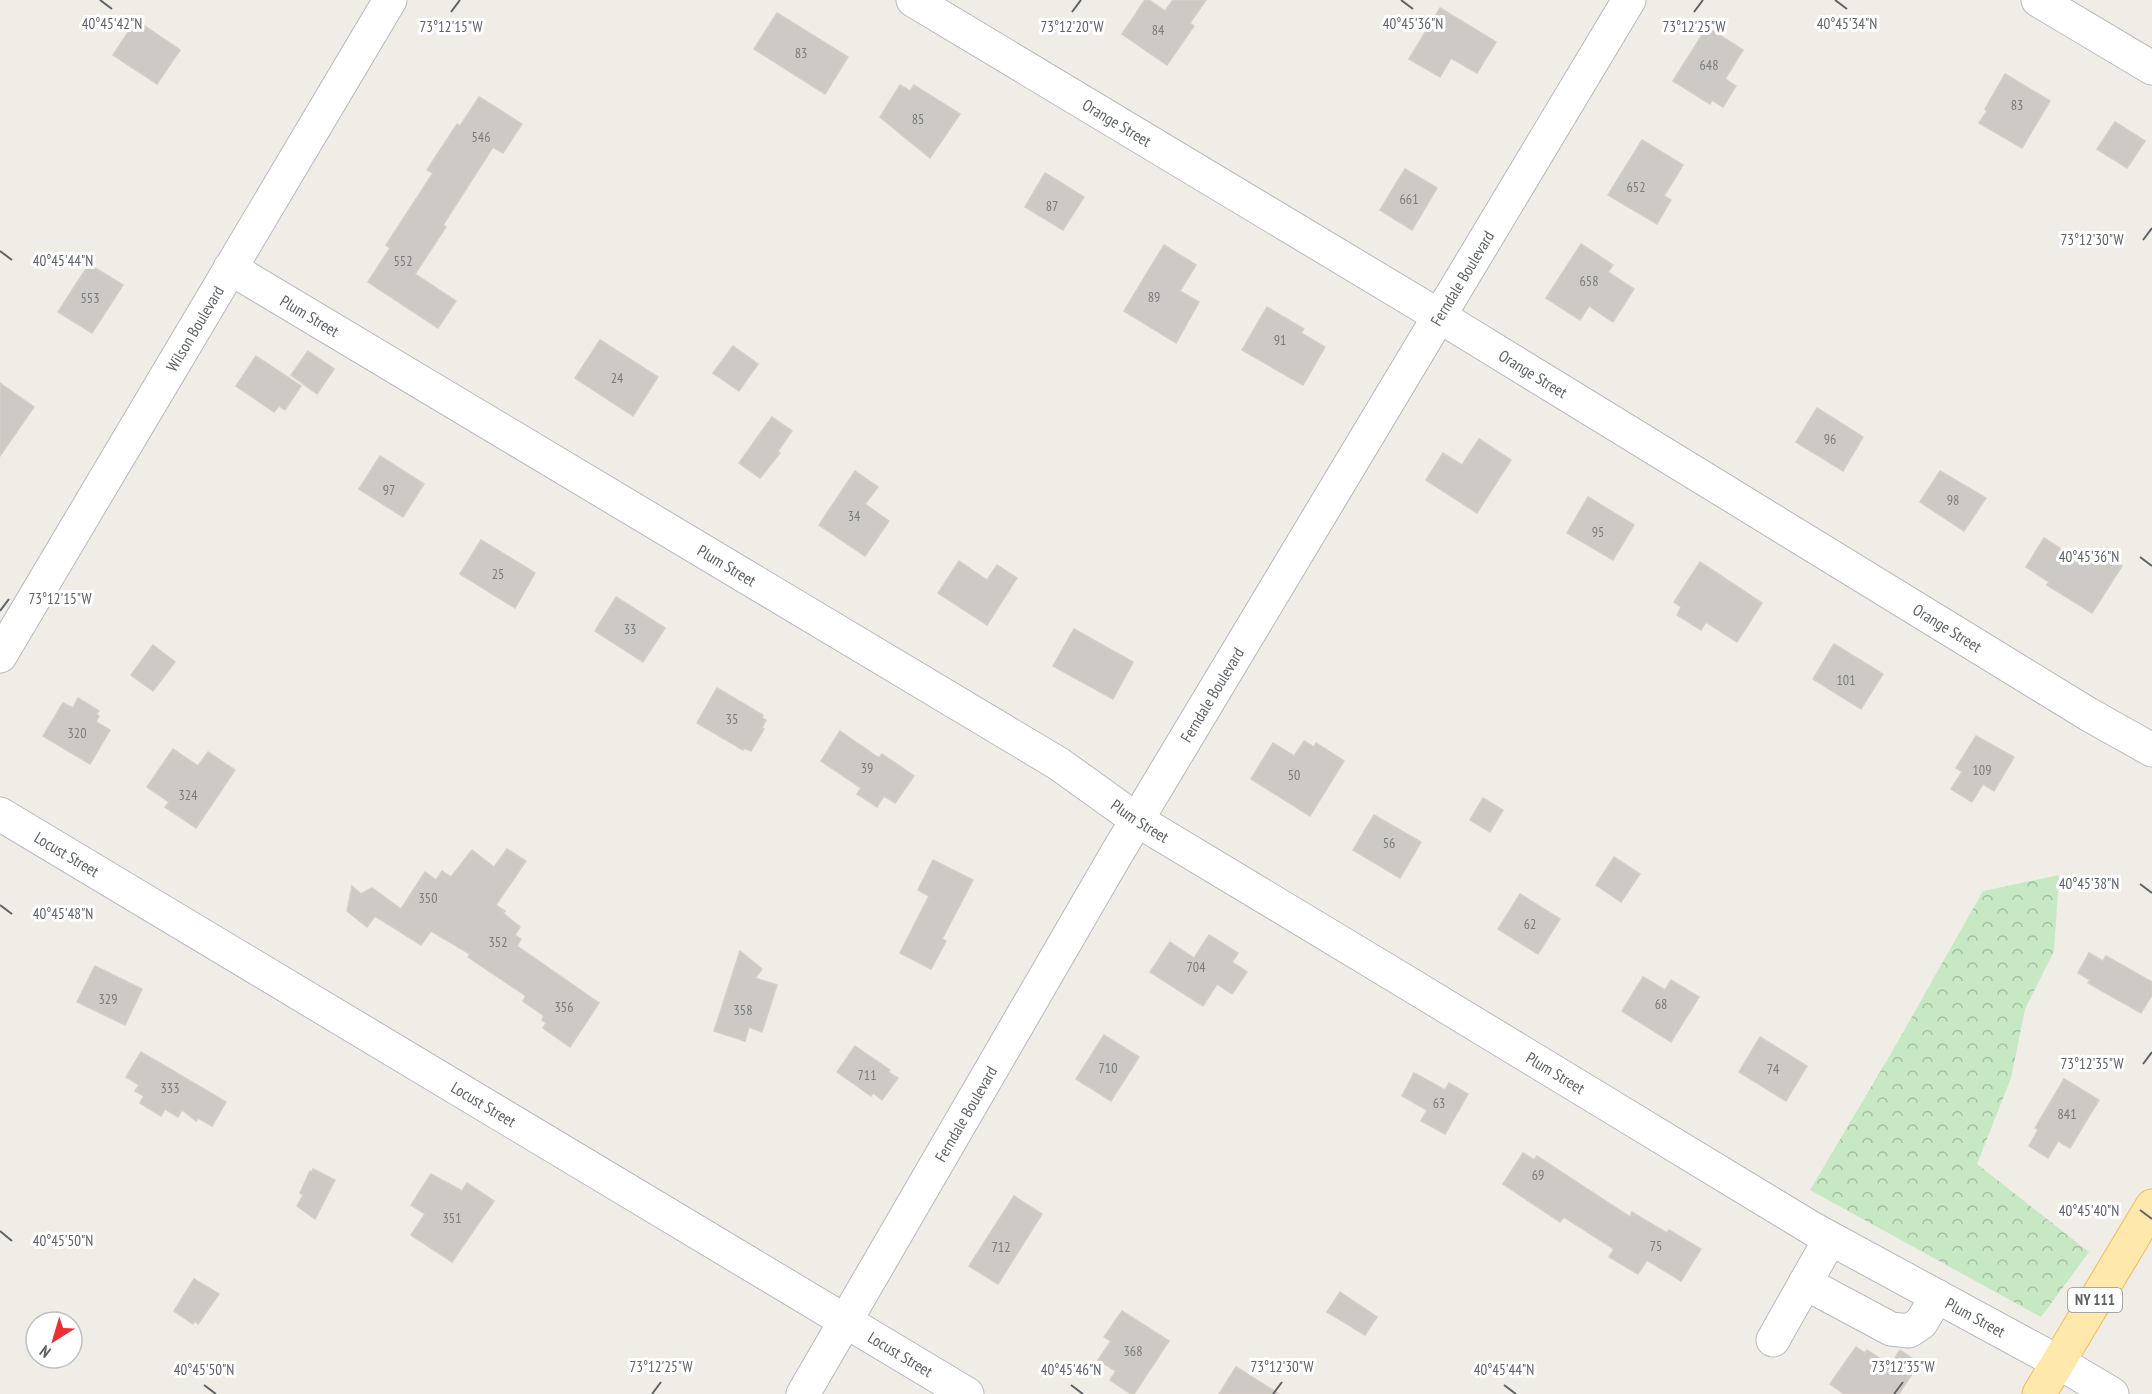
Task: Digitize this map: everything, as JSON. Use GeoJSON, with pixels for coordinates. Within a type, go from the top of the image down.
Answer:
{"type":"FeatureCollection","features":[{"type":"Feature","properties":{"kind":"main road","name":"NY 111"},"geometry":{"type":"LineString","coordinates":[[2039,1394],[2152,1206]]}},
{"type":"Feature","properties":{"kind":"street","name":"Wilson Boulevard"},"geometry":{"type":"LineString","coordinates":[[0,656],[390,0]]}},
{"type":"Feature","properties":{"kind":"street","name":"Orange Street"},"geometry":{"type":"LineString","coordinates":[[913,0],[1439,316],[2068,701],[2152,750]]}},
{"type":"Feature","properties":{"kind":"street","name":"Ferndale Boulevard"},"geometry":{"type":"LineString","coordinates":[[803,1394],[1137,820],[1629,0]]}},
{"type":"Feature","properties":{"kind":"street"},"geometry":{"type":"LineString","coordinates":[[2038,0],[2152,68]]}},
{"type":"Feature","properties":{"kind":"street","name":"Plum Street"},"geometry":{"type":"LineString","coordinates":[[230,268],[1059,764],[1137,820],[1830,1239],[2058,1362],[2112,1394]]}},
{"type":"Feature","properties":{"kind":"street","name":"Locust Street"},"geometry":{"type":"LineString","coordinates":[[0,813],[967,1394]]}},
{"type":"Feature","properties":{"kind":"street"},"geometry":{"type":"LineString","coordinates":[[1773,1340],[1830,1239]]}},
{"type":"Feature","properties":{"kind":"street"},"geometry":{"type":"LineString","coordinates":[[1805,1283],[1892,1329],[1908,1331],[1921,1323],[1936,1296]]}},
{"type":"Feature","properties":{"kind":"green space"},"geometry":{"type":"Polygon","coordinates":[[[2059,875],[2054,951],[2025,1009],[2011,1078],[1977,1164],[2089,1252],[2041,1317],[1810,1190],[1983,891],[2059,875]]]}},
{"type":"Feature","properties":{"kind":"building"},"geometry":{"type":"Polygon","coordinates":[[[1145,0],[1149,0],[1165,11],[1173,0],[1206,0],[1190,23],[1194,26],[1167,65],[1122,34],[1145,0]]]}},
{"type":"Feature","properties":{"kind":"building"},"geometry":{"type":"Polygon","coordinates":[[[1440,8],[1496,42],[1477,73],[1451,58],[1440,77],[1409,59],[1440,8]]]}},
{"type":"Feature","properties":{"kind":"building"},"geometry":{"type":"Polygon","coordinates":[[[777,13],[848,57],[825,94],[754,49],[777,13]]]}},
{"type":"Feature","properties":{"kind":"building"},"geometry":{"type":"Polygon","coordinates":[[[136,20],[180,50],[157,84],[113,55],[136,20]]]}},
{"type":"Feature","properties":{"kind":"building"},"geometry":{"type":"Polygon","coordinates":[[[1707,27],[1743,50],[1725,79],[1736,86],[1723,107],[1712,100],[1710,104],[1673,81],[1707,27]]]}},
{"type":"Feature","properties":{"kind":"building"},"geometry":{"type":"Polygon","coordinates":[[[2005,74],[2050,101],[2022,148],[1979,123],[2005,74]]]}},
{"type":"Feature","properties":{"kind":"building"},"geometry":{"type":"Polygon","coordinates":[[[900,85],[910,91],[914,85],[960,114],[930,158],[880,117],[900,85]]]}},
{"type":"Feature","properties":{"kind":"building"},"geometry":{"type":"Polygon","coordinates":[[[479,97],[522,124],[503,153],[493,147],[443,225],[446,227],[415,274],[456,301],[438,328],[368,282],[390,248],[386,245],[433,173],[427,170],[457,124],[460,126],[479,97]]]}},
{"type":"Feature","properties":{"kind":"building"},"geometry":{"type":"Polygon","coordinates":[[[2115,122],[2145,141],[2127,168],[2097,149],[2115,122]]]}},
{"type":"Feature","properties":{"kind":"building"},"geometry":{"type":"Polygon","coordinates":[[[1642,140],[1683,165],[1664,196],[1671,200],[1657,224],[1608,195],[1642,140]]]}},
{"type":"Feature","properties":{"kind":"building"},"geometry":{"type":"Polygon","coordinates":[[[1405,169],[1437,188],[1412,230],[1380,210],[1405,169]]]}},
{"type":"Feature","properties":{"kind":"building"},"geometry":{"type":"Polygon","coordinates":[[[1045,173],[1084,197],[1063,230],[1025,207],[1045,173]]]}},
{"type":"Feature","properties":{"kind":"building"},"geometry":{"type":"Polygon","coordinates":[[[1581,244],[1613,265],[1608,272],[1634,289],[1613,322],[1589,306],[1580,320],[1546,298],[1581,244]]]}},
{"type":"Feature","properties":{"kind":"building"},"geometry":{"type":"Polygon","coordinates":[[[1164,245],[1196,265],[1180,291],[1199,302],[1176,343],[1124,311],[1164,245]]]}},
{"type":"Feature","properties":{"kind":"building"},"geometry":{"type":"Polygon","coordinates":[[[89,264],[123,285],[92,333],[58,312],[89,264]]]}},
{"type":"Feature","properties":{"kind":"building"},"geometry":{"type":"Polygon","coordinates":[[[1267,307],[1304,329],[1301,333],[1325,347],[1303,385],[1242,350],[1267,307]]]}},
{"type":"Feature","properties":{"kind":"building"},"geometry":{"type":"Polygon","coordinates":[[[600,340],[658,377],[633,416],[575,378],[600,340]]]}},
{"type":"Feature","properties":{"kind":"building"},"geometry":{"type":"Polygon","coordinates":[[[733,346],[758,364],[739,391],[713,373],[733,346]]]}},
{"type":"Feature","properties":{"kind":"building"},"geometry":{"type":"Polygon","coordinates":[[[308,351],[334,369],[317,394],[291,375],[308,351]]]}},
{"type":"Feature","properties":{"kind":"building"},"geometry":{"type":"Polygon","coordinates":[[[256,356],[301,386],[285,410],[279,406],[274,412],[236,386],[256,356]]]}},
{"type":"Feature","properties":{"kind":"building"},"geometry":{"type":"Polygon","coordinates":[[[0,383],[34,407],[0,456],[0,383]]]}},
{"type":"Feature","properties":{"kind":"building"},"geometry":{"type":"Polygon","coordinates":[[[1817,408],[1863,437],[1843,471],[1796,442],[1817,408]]]}},
{"type":"Feature","properties":{"kind":"building"},"geometry":{"type":"Polygon","coordinates":[[[772,417],[792,431],[778,451],[780,453],[760,478],[739,463],[772,417]]]}},
{"type":"Feature","properties":{"kind":"building"},"geometry":{"type":"Polygon","coordinates":[[[1479,439],[1511,460],[1477,513],[1426,480],[1443,453],[1462,465],[1479,439]]]}},
{"type":"Feature","properties":{"kind":"building"},"geometry":{"type":"Polygon","coordinates":[[[380,456],[424,484],[403,517],[359,489],[380,456]]]}},
{"type":"Feature","properties":{"kind":"building"},"geometry":{"type":"Polygon","coordinates":[[[855,471],[878,487],[865,504],[889,521],[865,556],[819,525],[855,471]]]}},
{"type":"Feature","properties":{"kind":"building"},"geometry":{"type":"Polygon","coordinates":[[[1940,471],[1986,498],[1964,531],[1920,502],[1940,471]]]}},
{"type":"Feature","properties":{"kind":"building"},"geometry":{"type":"Polygon","coordinates":[[[1588,497],[1634,525],[1613,560],[1567,533],[1588,497]]]}},
{"type":"Feature","properties":{"kind":"building"},"geometry":{"type":"Polygon","coordinates":[[[2044,538],[2067,553],[2069,550],[2089,562],[2097,550],[2122,566],[2092,613],[2047,585],[2049,582],[2026,567],[2044,538]]]}},
{"type":"Feature","properties":{"kind":"building"},"geometry":{"type":"Polygon","coordinates":[[[481,540],[535,573],[515,608],[460,574],[481,540]]]}},
{"type":"Feature","properties":{"kind":"building"},"geometry":{"type":"Polygon","coordinates":[[[959,561],[987,580],[997,565],[1017,578],[987,625],[938,593],[959,561]]]}},
{"type":"Feature","properties":{"kind":"building"},"geometry":{"type":"Polygon","coordinates":[[[1700,562],[1762,603],[1737,642],[1706,622],[1701,630],[1677,615],[1681,607],[1674,602],[1700,562]]]}},
{"type":"Feature","properties":{"kind":"building"},"geometry":{"type":"Polygon","coordinates":[[[616,597],[665,628],[643,662],[595,631],[616,597]]]}},
{"type":"Feature","properties":{"kind":"building"},"geometry":{"type":"Polygon","coordinates":[[[1074,629],[1133,662],[1113,699],[1053,666],[1074,629]]]}},
{"type":"Feature","properties":{"kind":"building"},"geometry":{"type":"Polygon","coordinates":[[[1834,644],[1883,674],[1861,709],[1813,679],[1834,644]]]}},
{"type":"Feature","properties":{"kind":"building"},"geometry":{"type":"Polygon","coordinates":[[[153,645],[175,662],[153,691],[131,675],[153,645]]]}},
{"type":"Feature","properties":{"kind":"building"},"geometry":{"type":"Polygon","coordinates":[[[717,688],[763,715],[762,718],[766,720],[762,728],[764,729],[751,751],[744,748],[743,750],[697,723],[717,688]]]}},
{"type":"Feature","properties":{"kind":"building"},"geometry":{"type":"Polygon","coordinates":[[[78,698],[99,711],[96,714],[99,716],[96,722],[110,730],[90,764],[43,736],[63,703],[73,708],[78,698]]]}},
{"type":"Feature","properties":{"kind":"building"},"geometry":{"type":"Polygon","coordinates":[[[840,731],[879,758],[882,754],[914,776],[895,803],[884,796],[877,807],[857,794],[861,788],[821,761],[840,731]]]}},
{"type":"Feature","properties":{"kind":"building"},"geometry":{"type":"Polygon","coordinates":[[[1976,736],[2014,757],[1994,791],[1983,784],[1972,802],[1951,789],[1962,772],[1956,768],[1976,736]]]}},
{"type":"Feature","properties":{"kind":"building"},"geometry":{"type":"Polygon","coordinates":[[[1304,741],[1314,747],[1316,743],[1344,761],[1310,816],[1251,779],[1273,743],[1294,756],[1304,741]]]}},
{"type":"Feature","properties":{"kind":"building"},"geometry":{"type":"Polygon","coordinates":[[[173,749],[198,766],[208,752],[235,770],[196,828],[165,807],[169,802],[147,787],[173,749]]]}},
{"type":"Feature","properties":{"kind":"building"},"geometry":{"type":"Polygon","coordinates":[[[1483,798],[1503,810],[1490,832],[1470,820],[1483,798]]]}},
{"type":"Feature","properties":{"kind":"building"},"geometry":{"type":"Polygon","coordinates":[[[1374,815],[1421,842],[1400,878],[1353,850],[1374,815]]]}},
{"type":"Feature","properties":{"kind":"building"},"geometry":{"type":"Polygon","coordinates":[[[507,849],[526,861],[496,905],[520,927],[515,935],[521,939],[517,946],[599,1003],[570,1047],[543,1028],[546,1023],[542,1020],[544,1016],[523,1001],[526,996],[468,957],[470,954],[431,931],[421,945],[375,916],[367,927],[347,911],[352,886],[361,894],[372,888],[401,909],[425,872],[436,880],[442,871],[451,877],[472,850],[494,867],[507,849]]]}},
{"type":"Feature","properties":{"kind":"building"},"geometry":{"type":"Polygon","coordinates":[[[1614,857],[1640,874],[1621,902],[1596,885],[1614,857]]]}},
{"type":"Feature","properties":{"kind":"building"},"geometry":{"type":"Polygon","coordinates":[[[933,860],[973,880],[942,939],[946,941],[931,969],[900,953],[929,896],[918,890],[933,860]]]}},
{"type":"Feature","properties":{"kind":"building"},"geometry":{"type":"Polygon","coordinates":[[[1520,894],[1560,919],[1538,954],[1498,929],[1520,894]]]}},
{"type":"Feature","properties":{"kind":"building"},"geometry":{"type":"Polygon","coordinates":[[[1209,935],[1238,953],[1232,962],[1247,972],[1232,994],[1217,984],[1203,1006],[1150,972],[1170,942],[1194,958],[1209,935]]]}},
{"type":"Feature","properties":{"kind":"building"},"geometry":{"type":"Polygon","coordinates":[[[740,951],[762,969],[755,978],[777,985],[762,1032],[749,1027],[745,1041],[714,1031],[740,951]]]}},
{"type":"Feature","properties":{"kind":"building"},"geometry":{"type":"Polygon","coordinates":[[[2089,953],[2103,961],[2106,956],[2152,982],[2152,995],[2141,1013],[2088,983],[2090,980],[2078,973],[2089,953]]]}},
{"type":"Feature","properties":{"kind":"building"},"geometry":{"type":"Polygon","coordinates":[[[95,966],[142,989],[125,1025],[77,1002],[95,966]]]}},
{"type":"Feature","properties":{"kind":"building"},"geometry":{"type":"Polygon","coordinates":[[[1643,977],[1665,990],[1671,980],[1699,997],[1671,1042],[1622,1011],[1643,977]]]}},
{"type":"Feature","properties":{"kind":"building"},"geometry":{"type":"Polygon","coordinates":[[[1104,1035],[1139,1057],[1111,1101],[1076,1079],[1104,1035]]]}},
{"type":"Feature","properties":{"kind":"building"},"geometry":{"type":"Polygon","coordinates":[[[1760,1037],[1807,1066],[1786,1101],[1739,1072],[1760,1037]]]}},
{"type":"Feature","properties":{"kind":"building"},"geometry":{"type":"Polygon","coordinates":[[[855,1046],[898,1078],[882,1100],[873,1093],[871,1096],[837,1072],[855,1046]]]}},
{"type":"Feature","properties":{"kind":"building"},"geometry":{"type":"Polygon","coordinates":[[[141,1052],[226,1102],[212,1126],[198,1118],[196,1121],[182,1110],[178,1117],[165,1109],[161,1116],[140,1103],[144,1096],[135,1091],[139,1085],[126,1077],[141,1052]]]}},
{"type":"Feature","properties":{"kind":"building"},"geometry":{"type":"Polygon","coordinates":[[[1414,1073],[1445,1090],[1449,1083],[1468,1094],[1445,1134],[1421,1121],[1427,1110],[1402,1096],[1414,1073]]]}},
{"type":"Feature","properties":{"kind":"building"},"geometry":{"type":"Polygon","coordinates":[[[2064,1079],[2099,1100],[2070,1148],[2058,1141],[2048,1158],[2029,1146],[2038,1130],[2035,1128],[2064,1079]]]}},
{"type":"Feature","properties":{"kind":"building"},"geometry":{"type":"Polygon","coordinates":[[[1523,1153],[1534,1160],[1537,1156],[1630,1217],[1632,1212],[1667,1233],[1669,1230],[1701,1249],[1681,1281],[1647,1260],[1638,1274],[1609,1257],[1614,1249],[1564,1217],[1560,1222],[1503,1184],[1523,1153]]]}},
{"type":"Feature","properties":{"kind":"building"},"geometry":{"type":"Polygon","coordinates":[[[313,1169],[335,1180],[315,1219],[297,1206],[303,1195],[300,1193],[313,1169]]]}},
{"type":"Feature","properties":{"kind":"building"},"geometry":{"type":"Polygon","coordinates":[[[431,1174],[462,1191],[467,1183],[494,1201],[452,1262],[411,1235],[425,1214],[411,1205],[431,1174]]]}},
{"type":"Feature","properties":{"kind":"building"},"geometry":{"type":"Polygon","coordinates":[[[1014,1196],[1042,1214],[998,1284],[969,1266],[1014,1196]]]}},
{"type":"Feature","properties":{"kind":"building"},"geometry":{"type":"Polygon","coordinates":[[[194,1279],[219,1294],[198,1324],[195,1321],[193,1324],[174,1311],[194,1279]]]}},
{"type":"Feature","properties":{"kind":"building"},"geometry":{"type":"Polygon","coordinates":[[[1340,1292],[1377,1317],[1365,1335],[1327,1312],[1340,1292]]]}},
{"type":"Feature","properties":{"kind":"building"},"geometry":{"type":"Polygon","coordinates":[[[1122,1311],[1169,1341],[1134,1394],[1110,1380],[1116,1371],[1098,1360],[1111,1341],[1104,1337],[1122,1311]]]}},
{"type":"Feature","properties":{"kind":"building"},"geometry":{"type":"Polygon","coordinates":[[[1856,1347],[1865,1353],[1867,1350],[1890,1365],[1900,1350],[1919,1363],[1899,1394],[1844,1394],[1830,1384],[1856,1347]]]}},
{"type":"Feature","properties":{"kind":"building"},"geometry":{"type":"Polygon","coordinates":[[[1236,1367],[1279,1394],[1219,1394],[1236,1367]]]}}]}
